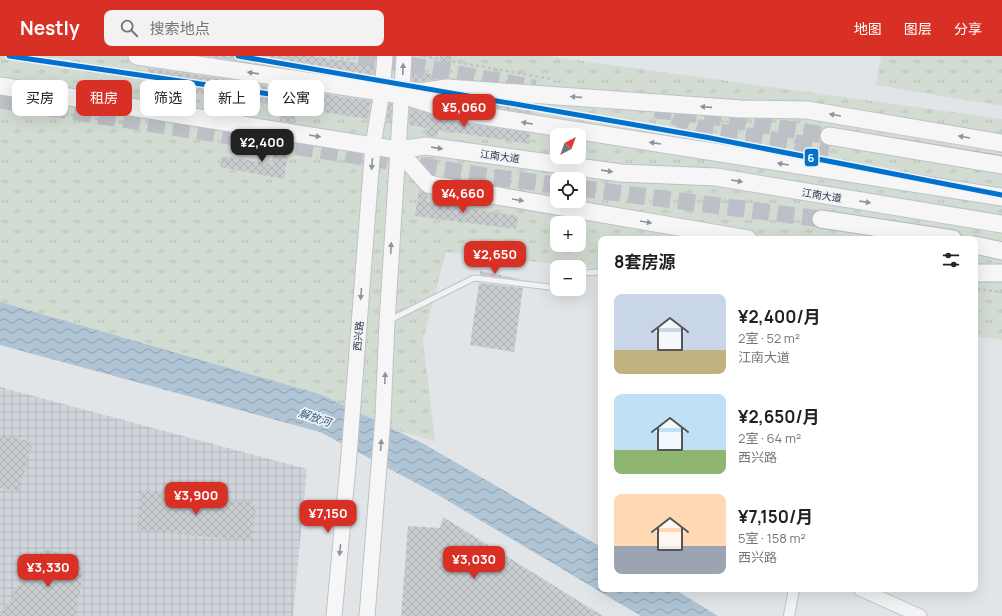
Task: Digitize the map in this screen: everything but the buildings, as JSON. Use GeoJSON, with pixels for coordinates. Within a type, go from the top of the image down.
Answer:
{"type":"FeatureCollection","features":[{"type":"Feature","properties":{"kind":"main road"},"geometry":{"type":"LineString","coordinates":[[137,56],[402,95],[452,111],[1002,197]]}},
{"type":"Feature","properties":{"kind":"main road","name":"西兴路"},"geometry":{"type":"LineString","coordinates":[[334,616],[349,455],[373,145],[382,92],[385,56]]}},
{"type":"Feature","properties":{"kind":"main road"},"geometry":{"type":"LineString","coordinates":[[367,616],[383,417],[387,322],[404,56]]}},
{"type":"Feature","properties":{"kind":"main road","name":"江南大道"},"geometry":{"type":"LineString","coordinates":[[0,86],[398,150],[426,146],[621,173],[716,177],[1002,224]]}},
{"type":"Feature","properties":{"kind":"main road"},"geometry":{"type":"LineString","coordinates":[[402,95],[447,88],[741,109],[807,110],[1002,143]]}},
{"type":"Feature","properties":{"kind":"main road"},"geometry":{"type":"LineString","coordinates":[[1002,165],[829,142],[1002,177]]}},
{"type":"Feature","properties":{"kind":"main road"},"geometry":{"type":"LineString","coordinates":[[398,150],[428,184],[731,236]]}},
{"type":"Feature","properties":{"kind":"main road"},"geometry":{"type":"LineString","coordinates":[[820,219],[932,236]]}},
{"type":"Feature","properties":{"kind":"main road"},"geometry":{"type":"LineString","coordinates":[[978,239],[1002,241]]}},
{"type":"Feature","properties":{"kind":"main road"},"geometry":{"type":"LineString","coordinates":[[978,246],[1002,251]]}},
{"type":"Feature","properties":{"kind":"main road"},"geometry":{"type":"LineString","coordinates":[[978,278],[999,276]]}},
{"type":"Feature","properties":{"kind":"street"},"geometry":{"type":"LineString","coordinates":[[789,616],[793,592]]}},
{"type":"Feature","properties":{"kind":"street"},"geometry":{"type":"LineString","coordinates":[[867,592],[920,616]]}},
{"type":"Feature","properties":{"kind":"lane"},"geometry":{"type":"LineString","coordinates":[[586,273],[598,272]]}},
{"type":"Feature","properties":{"kind":"lane"},"geometry":{"type":"LineString","coordinates":[[387,322],[474,278],[550,287]]}},
{"type":"Feature","properties":{"kind":"path"},"geometry":{"type":"LineString","coordinates":[[329,56],[349,59],[374,56]]}},
{"type":"Feature","properties":{"kind":"path"},"geometry":{"type":"LineString","coordinates":[[226,162],[270,170]]}},
{"type":"Feature","properties":{"kind":"path"},"geometry":{"type":"LineString","coordinates":[[454,215],[502,221]]}},
{"type":"Feature","properties":{"kind":"path"},"geometry":{"type":"LineString","coordinates":[[978,279],[1002,292]]}},
{"type":"Feature","properties":{"kind":"shaded area"},"geometry":{"type":"Polygon","coordinates":[[[0,387],[307,469],[293,616],[0,616],[0,387]]]}},
{"type":"Feature","properties":{"kind":"green space"},"geometry":{"type":"Polygon","coordinates":[[[0,56],[546,56],[1002,119],[1002,340],[978,336],[978,236],[598,236],[598,269],[586,267],[586,260],[550,260],[550,263],[446,252],[423,340],[435,441],[0,318],[0,56]]]}},
{"type":"Feature","properties":{"kind":"green space"},"geometry":{"type":"Polygon","coordinates":[[[881,56],[1002,56],[1002,106],[876,85],[881,56]]]}},
{"type":"Feature","properties":{"kind":"water","name":"解放河"},"geometry":{"type":"Polygon","coordinates":[[[0,302],[322,395],[424,444],[598,545],[598,590],[433,492],[320,432],[0,345],[0,302]]]}},
{"type":"Feature","properties":{"kind":"water"},"geometry":{"type":"Polygon","coordinates":[[[601,592],[679,592],[718,616],[641,616],[601,592]]]}},
{"type":"Feature","properties":{"kind":"tunnel"},"geometry":{"type":"LineString","coordinates":[[359,56],[535,88]]}},
{"type":"Feature","properties":{"kind":"tunnel"},"geometry":{"type":"LineString","coordinates":[[0,100],[491,177],[550,184]]}},
{"type":"Feature","properties":{"kind":"tunnel"},"geometry":{"type":"LineString","coordinates":[[655,110],[704,115],[829,136]]}},
{"type":"Feature","properties":{"kind":"tunnel"},"geometry":{"type":"LineString","coordinates":[[674,116],[700,129],[829,148]]}},
{"type":"Feature","properties":{"kind":"tunnel"},"geometry":{"type":"LineString","coordinates":[[586,189],[821,219]]}},
{"type":"Feature","properties":{"kind":"transit line","name":"6"},"geometry":{"type":"LineString","coordinates":[[9,56],[268,94]]}},
{"type":"Feature","properties":{"kind":"transit line","name":"6"},"geometry":{"type":"LineString","coordinates":[[238,56],[705,137],[1002,195]]}}]}
